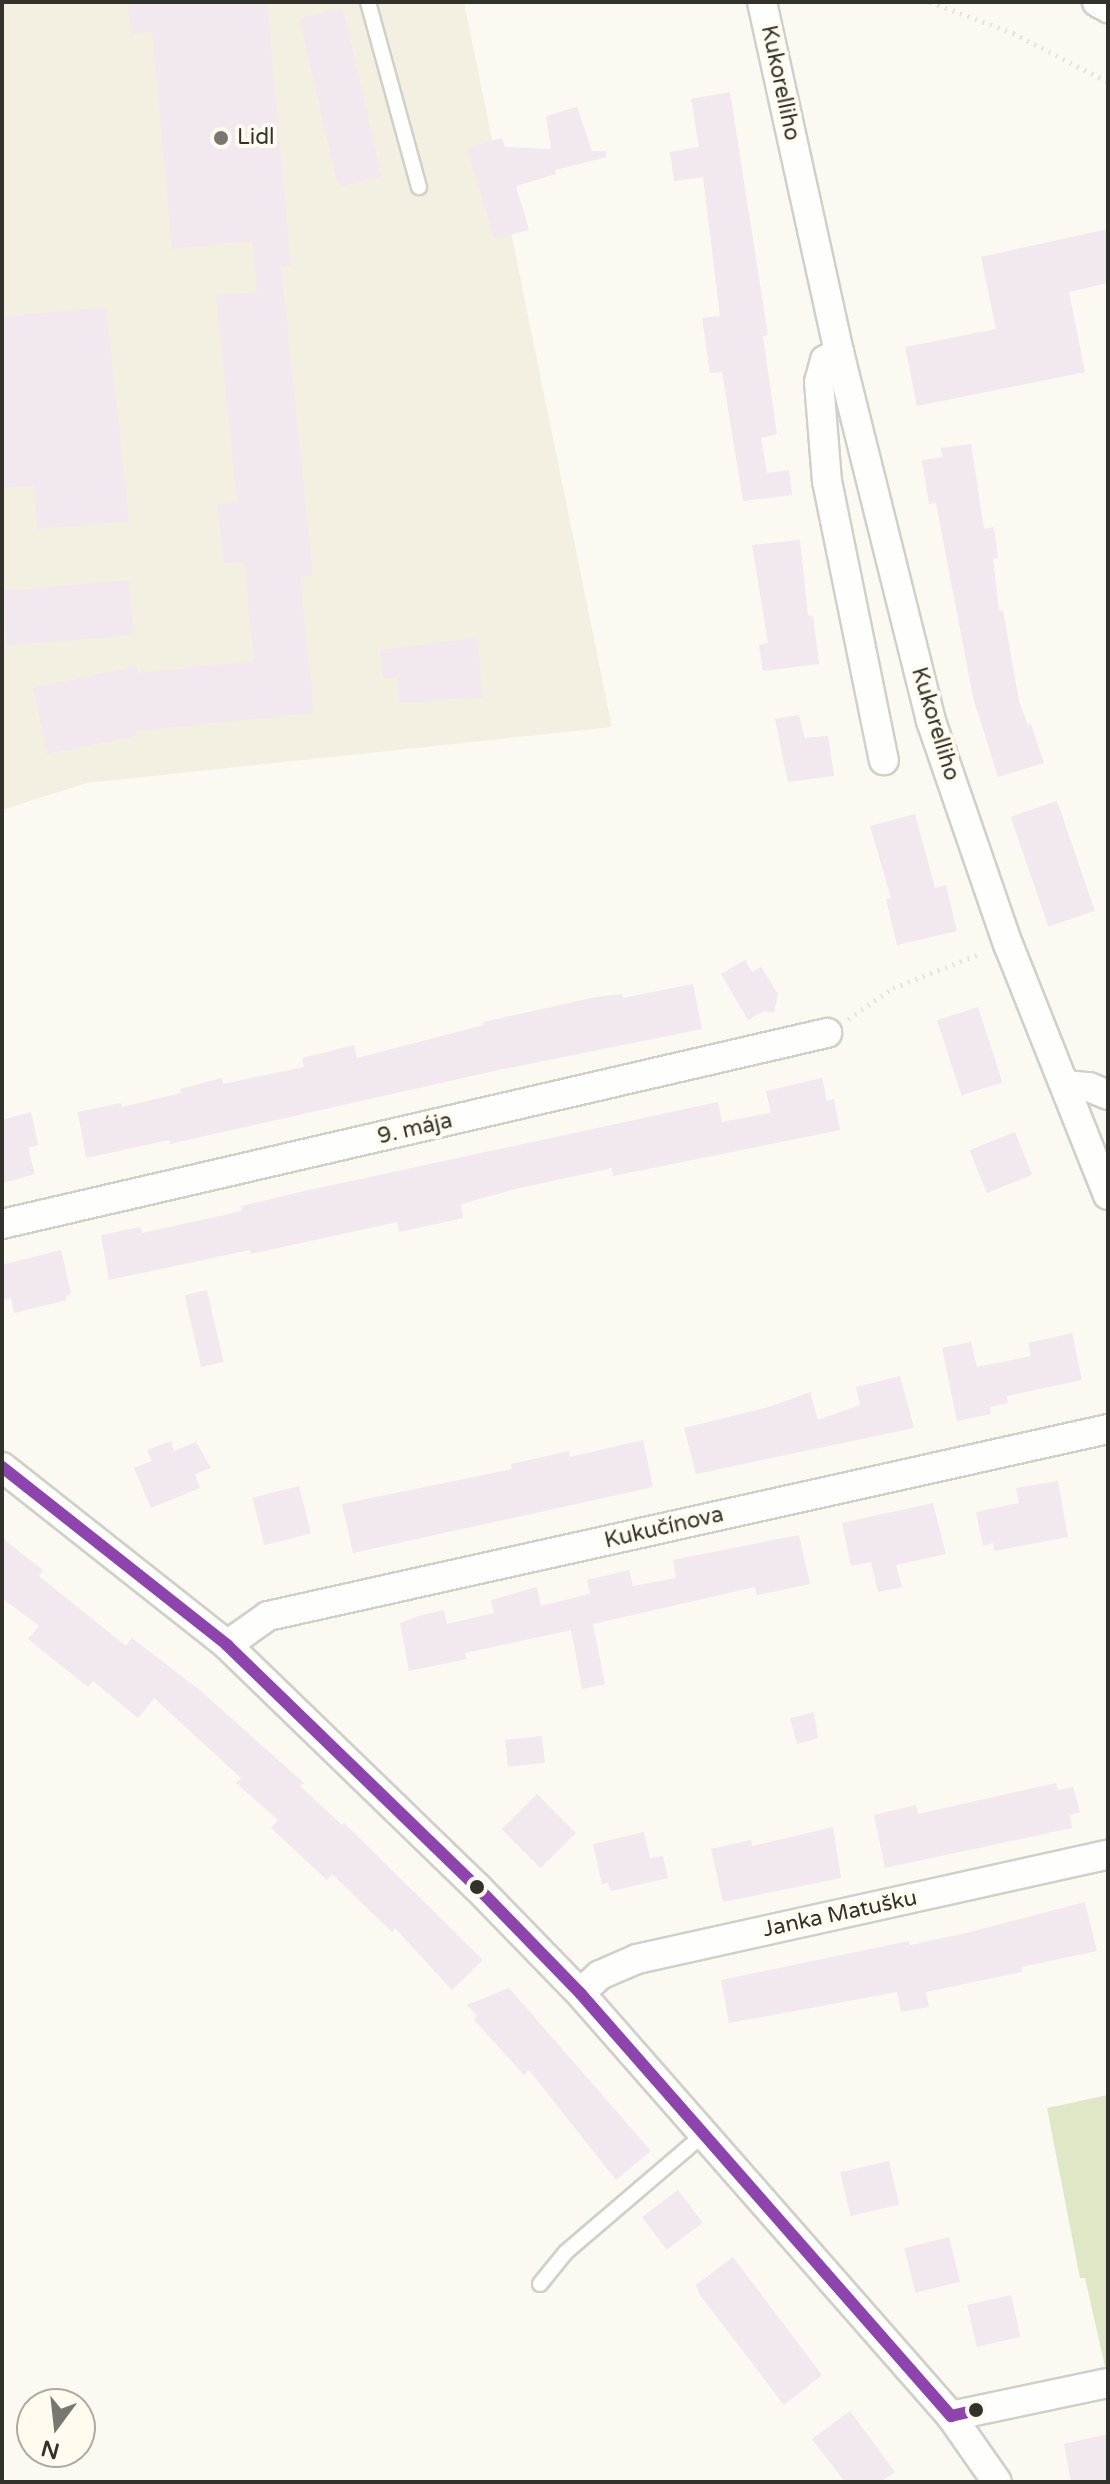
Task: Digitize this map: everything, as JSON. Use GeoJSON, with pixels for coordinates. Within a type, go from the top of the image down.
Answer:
{"type":"FeatureCollection","features":[{"type":"Feature","properties":{"kind":"street","name":"Kukorelliho"},"geometry":{"type":"LineString","coordinates":[[762,2],[839,352],[931,721],[1008,944],[1108,1195]]}},
{"type":"Feature","properties":{"kind":"street"},"geometry":{"type":"LineString","coordinates":[[1097,2],[1108,8]]}},
{"type":"Feature","properties":{"kind":"street"},"geometry":{"type":"LineString","coordinates":[[839,352],[825,360],[819,382],[827,481],[884,760]]}},
{"type":"Feature","properties":{"kind":"street","name":"9. mája"},"geometry":{"type":"LineString","coordinates":[[2,1224],[827,1033]]}},
{"type":"Feature","properties":{"kind":"street"},"geometry":{"type":"LineString","coordinates":[[1065,1085],[1089,1087],[1108,1095]]}},
{"type":"Feature","properties":{"kind":"street","name":"Kukučínova"},"geometry":{"type":"LineString","coordinates":[[227,1645],[268,1616],[1108,1429]]}},
{"type":"Feature","properties":{"kind":"street"},"geometry":{"type":"LineString","coordinates":[[2,1467],[227,1645],[477,1887],[580,1993],[951,2416],[997,2482]]}},
{"type":"Feature","properties":{"kind":"street","name":"Janka Matušku"},"geometry":{"type":"LineString","coordinates":[[580,1993],[600,1975],[637,1959],[1108,1855]]}},
{"type":"Feature","properties":{"kind":"street"},"geometry":{"type":"LineString","coordinates":[[951,2416],[1108,2383]]}},
{"type":"Feature","properties":{"kind":"lane"},"geometry":{"type":"LineString","coordinates":[[368,2],[419,187]]}},
{"type":"Feature","properties":{"kind":"lane"},"geometry":{"type":"LineString","coordinates":[[540,2284],[566,2252],[704,2134]]}},
{"type":"Feature","properties":{"kind":"path"},"geometry":{"type":"LineString","coordinates":[[930,2],[1013,33],[1108,82]]}},
{"type":"Feature","properties":{"kind":"path"},"geometry":{"type":"LineString","coordinates":[[827,1033],[893,988],[993,949]]}},
{"type":"Feature","properties":{"kind":"shaded area"},"geometry":{"type":"Polygon","coordinates":[[[2,2],[464,2],[612,727],[87,783],[2,810],[2,2]]]}},
{"type":"Feature","properties":{"kind":"green space"},"geometry":{"type":"Polygon","coordinates":[[[1108,2095],[1108,2380],[1085,2278],[1080,2278],[1047,2108],[1108,2095]]]}},
{"type":"Feature","properties":{"kind":"building"},"geometry":{"type":"Polygon","coordinates":[[[128,2],[267,2],[291,265],[281,266],[313,576],[300,577],[314,713],[135,731],[136,736],[47,754],[33,688],[137,666],[138,673],[254,661],[244,562],[224,563],[217,504],[237,503],[216,295],[257,292],[252,241],[172,249],[152,32],[131,34],[128,2]]]}},
{"type":"Feature","properties":{"kind":"building"},"geometry":{"type":"Polygon","coordinates":[[[343,8],[382,177],[338,187],[299,18],[343,8]]]}},
{"type":"Feature","properties":{"kind":"building"},"geometry":{"type":"Polygon","coordinates":[[[730,92],[768,335],[763,336],[777,434],[761,438],[767,473],[789,470],[792,495],[743,501],[722,372],[710,373],[702,318],[720,316],[703,177],[674,181],[670,152],[699,147],[691,99],[730,92]]]}},
{"type":"Feature","properties":{"kind":"building"},"geometry":{"type":"Polygon","coordinates":[[[577,107],[592,151],[606,151],[606,157],[555,170],[556,174],[516,186],[529,230],[494,239],[467,148],[502,138],[505,147],[551,149],[546,116],[577,107]]]}},
{"type":"Feature","properties":{"kind":"building"},"geometry":{"type":"Polygon","coordinates":[[[1108,229],[1108,283],[1069,292],[1085,372],[917,406],[905,347],[996,329],[981,257],[1108,229]]]}},
{"type":"Feature","properties":{"kind":"building"},"geometry":{"type":"Polygon","coordinates":[[[106,307],[129,521],[37,529],[34,485],[2,488],[2,317],[106,307]]]}},
{"type":"Feature","properties":{"kind":"building"},"geometry":{"type":"Polygon","coordinates":[[[971,444],[984,529],[994,527],[998,558],[993,559],[999,611],[1003,610],[1019,701],[1028,725],[1031,724],[1044,763],[998,777],[973,697],[936,503],[929,504],[922,460],[942,457],[941,448],[971,444]]]}},
{"type":"Feature","properties":{"kind":"building"},"geometry":{"type":"Polygon","coordinates":[[[800,540],[808,616],[813,615],[819,664],[763,671],[759,645],[768,643],[752,545],[800,540]]]}},
{"type":"Feature","properties":{"kind":"building"},"geometry":{"type":"Polygon","coordinates":[[[129,580],[134,635],[7,646],[2,591],[129,580]]]}},
{"type":"Feature","properties":{"kind":"building"},"geometry":{"type":"Polygon","coordinates":[[[477,638],[483,697],[399,703],[397,677],[383,678],[380,650],[477,638]]]}},
{"type":"Feature","properties":{"kind":"building"},"geometry":{"type":"Polygon","coordinates":[[[799,715],[805,738],[828,736],[834,776],[788,782],[775,719],[799,715]]]}},
{"type":"Feature","properties":{"kind":"building"},"geometry":{"type":"Polygon","coordinates":[[[1057,801],[1095,911],[1048,927],[1011,817],[1057,801]]]}},
{"type":"Feature","properties":{"kind":"building"},"geometry":{"type":"Polygon","coordinates":[[[915,814],[935,888],[946,885],[957,931],[897,945],[886,899],[891,898],[870,826],[915,814]]]}},
{"type":"Feature","properties":{"kind":"building"},"geometry":{"type":"Polygon","coordinates":[[[745,960],[752,972],[761,967],[778,994],[774,1013],[764,1011],[748,1020],[721,974],[745,960]]]}},
{"type":"Feature","properties":{"kind":"building"},"geometry":{"type":"Polygon","coordinates":[[[693,984],[702,1029],[494,1071],[170,1144],[169,1140],[86,1158],[78,1112],[121,1103],[122,1107],[181,1093],[180,1089],[222,1078],[223,1084],[304,1067],[302,1058],[354,1045],[357,1058],[484,1025],[483,1022],[596,997],[622,994],[623,998],[693,984]]]}},
{"type":"Feature","properties":{"kind":"building"},"geometry":{"type":"Polygon","coordinates":[[[978,1007],[1002,1082],[962,1095],[937,1020],[978,1007]]]}},
{"type":"Feature","properties":{"kind":"building"},"geometry":{"type":"Polygon","coordinates":[[[822,1078],[827,1101],[834,1099],[840,1130],[613,1176],[612,1168],[515,1189],[461,1204],[463,1218],[399,1232],[397,1222],[251,1254],[250,1250],[109,1280],[101,1235],[140,1227],[142,1233],[242,1211],[241,1206],[300,1192],[718,1102],[722,1122],[771,1113],[766,1091],[822,1078]]]}},
{"type":"Feature","properties":{"kind":"building"},"geometry":{"type":"Polygon","coordinates":[[[31,1112],[38,1145],[28,1148],[35,1174],[2,1183],[2,1120],[31,1112]]]}},
{"type":"Feature","properties":{"kind":"building"},"geometry":{"type":"Polygon","coordinates":[[[1015,1132],[1032,1175],[987,1193],[970,1150],[1015,1132]]]}},
{"type":"Feature","properties":{"kind":"building"},"geometry":{"type":"Polygon","coordinates":[[[61,1250],[71,1294],[66,1296],[67,1300],[14,1313],[11,1298],[2,1300],[2,1265],[61,1250]]]}},
{"type":"Feature","properties":{"kind":"building"},"geometry":{"type":"Polygon","coordinates":[[[207,1290],[224,1362],[201,1367],[185,1295],[207,1290]]]}},
{"type":"Feature","properties":{"kind":"building"},"geometry":{"type":"Polygon","coordinates":[[[1072,1333],[1082,1380],[1007,1396],[1008,1403],[990,1407],[991,1414],[957,1421],[942,1348],[971,1342],[977,1367],[1031,1356],[1028,1343],[1072,1333]]]}},
{"type":"Feature","properties":{"kind":"building"},"geometry":{"type":"Polygon","coordinates":[[[900,1376],[914,1428],[696,1474],[684,1428],[769,1407],[810,1392],[818,1420],[860,1405],[856,1387],[900,1376]]]}},
{"type":"Feature","properties":{"kind":"building"},"geometry":{"type":"Polygon","coordinates":[[[643,1440],[653,1487],[353,1553],[342,1504],[512,1469],[511,1464],[569,1451],[570,1457],[643,1440]]]}},
{"type":"Feature","properties":{"kind":"building"},"geometry":{"type":"Polygon","coordinates":[[[171,1441],[174,1451],[196,1442],[211,1468],[195,1474],[200,1488],[151,1508],[134,1468],[152,1461],[147,1450],[171,1441]]]}},
{"type":"Feature","properties":{"kind":"building"},"geometry":{"type":"Polygon","coordinates":[[[1058,1481],[1068,1537],[994,1551],[993,1543],[983,1546],[976,1512],[1019,1503],[1016,1488],[1058,1481]]]}},
{"type":"Feature","properties":{"kind":"building"},"geometry":{"type":"Polygon","coordinates":[[[299,1486],[311,1534],[264,1545],[252,1498],[299,1486]]]}},
{"type":"Feature","properties":{"kind":"building"},"geometry":{"type":"Polygon","coordinates":[[[933,1503],[946,1554],[896,1565],[902,1587],[878,1592],[871,1562],[851,1566],[842,1523],[933,1503]]]}},
{"type":"Feature","properties":{"kind":"building"},"geometry":{"type":"Polygon","coordinates":[[[799,1535],[810,1584],[757,1595],[755,1587],[593,1624],[605,1684],[582,1689],[571,1630],[465,1653],[467,1659],[409,1671],[400,1623],[418,1616],[444,1610],[447,1624],[494,1613],[491,1600],[537,1587],[541,1606],[590,1594],[587,1580],[629,1570],[633,1586],[676,1578],[673,1560],[799,1535]]]}},
{"type":"Feature","properties":{"kind":"building"},"geometry":{"type":"Polygon","coordinates":[[[2,1538],[43,1570],[39,1576],[126,1646],[132,1638],[202,1692],[304,1783],[300,1786],[342,1825],[344,1823],[483,1960],[452,1990],[395,1928],[392,1932],[332,1874],[327,1880],[271,1828],[278,1820],[236,1783],[241,1778],[154,1698],[138,1718],[93,1681],[88,1687],[28,1639],[39,1626],[2,1598],[2,1538]]]}},
{"type":"Feature","properties":{"kind":"building"},"geometry":{"type":"Polygon","coordinates":[[[814,1712],[818,1738],[797,1744],[790,1718],[814,1712]]]}},
{"type":"Feature","properties":{"kind":"building"},"geometry":{"type":"Polygon","coordinates":[[[542,1736],[545,1763],[508,1767],[505,1740],[542,1736]]]}},
{"type":"Feature","properties":{"kind":"building"},"geometry":{"type":"Polygon","coordinates":[[[1056,1783],[1058,1790],[1073,1787],[1080,1812],[1070,1815],[1072,1828],[885,1868],[874,1815],[916,1805],[918,1814],[1056,1783]]]}},
{"type":"Feature","properties":{"kind":"building"},"geometry":{"type":"Polygon","coordinates":[[[537,1794],[576,1833],[541,1868],[502,1829],[537,1794]]]}},
{"type":"Feature","properties":{"kind":"building"},"geometry":{"type":"Polygon","coordinates":[[[833,1827],[841,1878],[723,1902],[711,1849],[751,1840],[752,1846],[833,1827]]]}},
{"type":"Feature","properties":{"kind":"building"},"geometry":{"type":"Polygon","coordinates":[[[644,1832],[650,1858],[663,1856],[668,1878],[611,1891],[608,1883],[602,1884],[593,1844],[644,1832]]]}},
{"type":"Feature","properties":{"kind":"building"},"geometry":{"type":"Polygon","coordinates":[[[1085,1902],[1097,1951],[1021,1967],[1022,1972],[926,1992],[929,2007],[901,2012],[897,1992],[729,2023],[721,1980],[909,1941],[910,1945],[966,1933],[1085,1902]]]}},
{"type":"Feature","properties":{"kind":"building"},"geometry":{"type":"Polygon","coordinates":[[[509,1988],[651,2151],[616,2180],[529,2070],[524,2075],[474,2020],[477,2016],[467,2005],[509,1988]]]}},
{"type":"Feature","properties":{"kind":"building"},"geometry":{"type":"Polygon","coordinates":[[[889,2161],[899,2205],[850,2216],[840,2172],[889,2161]]]}},
{"type":"Feature","properties":{"kind":"building"},"geometry":{"type":"Polygon","coordinates":[[[678,2190],[703,2223],[667,2250],[642,2217],[678,2190]]]}},
{"type":"Feature","properties":{"kind":"building"},"geometry":{"type":"Polygon","coordinates":[[[949,2237],[960,2282],[915,2293],[904,2248],[949,2237]]]}},
{"type":"Feature","properties":{"kind":"building"},"geometry":{"type":"Polygon","coordinates":[[[733,2257],[822,2375],[784,2405],[700,2295],[696,2285],[733,2257]]]}},
{"type":"Feature","properties":{"kind":"building"},"geometry":{"type":"Polygon","coordinates":[[[1011,2295],[1021,2337],[977,2347],[967,2305],[1011,2295]]]}},
{"type":"Feature","properties":{"kind":"building"},"geometry":{"type":"Polygon","coordinates":[[[850,2411],[895,2472],[881,2482],[845,2482],[812,2439],[850,2411]]]}},
{"type":"Feature","properties":{"kind":"building"},"geometry":{"type":"Polygon","coordinates":[[[1108,2434],[1108,2482],[1071,2482],[1064,2444],[1108,2434]]]}},
{"type":"Feature","properties":{"kind":"transit line"},"geometry":{"type":"LineString","coordinates":[[2,1467],[227,1645],[477,1887],[580,1993],[951,2416],[976,2410]]}},
{"type":"Feature","properties":{"kind":"place","name":"Lidl"},"geometry":{"type":"Point","coordinates":[221,138]}}]}
